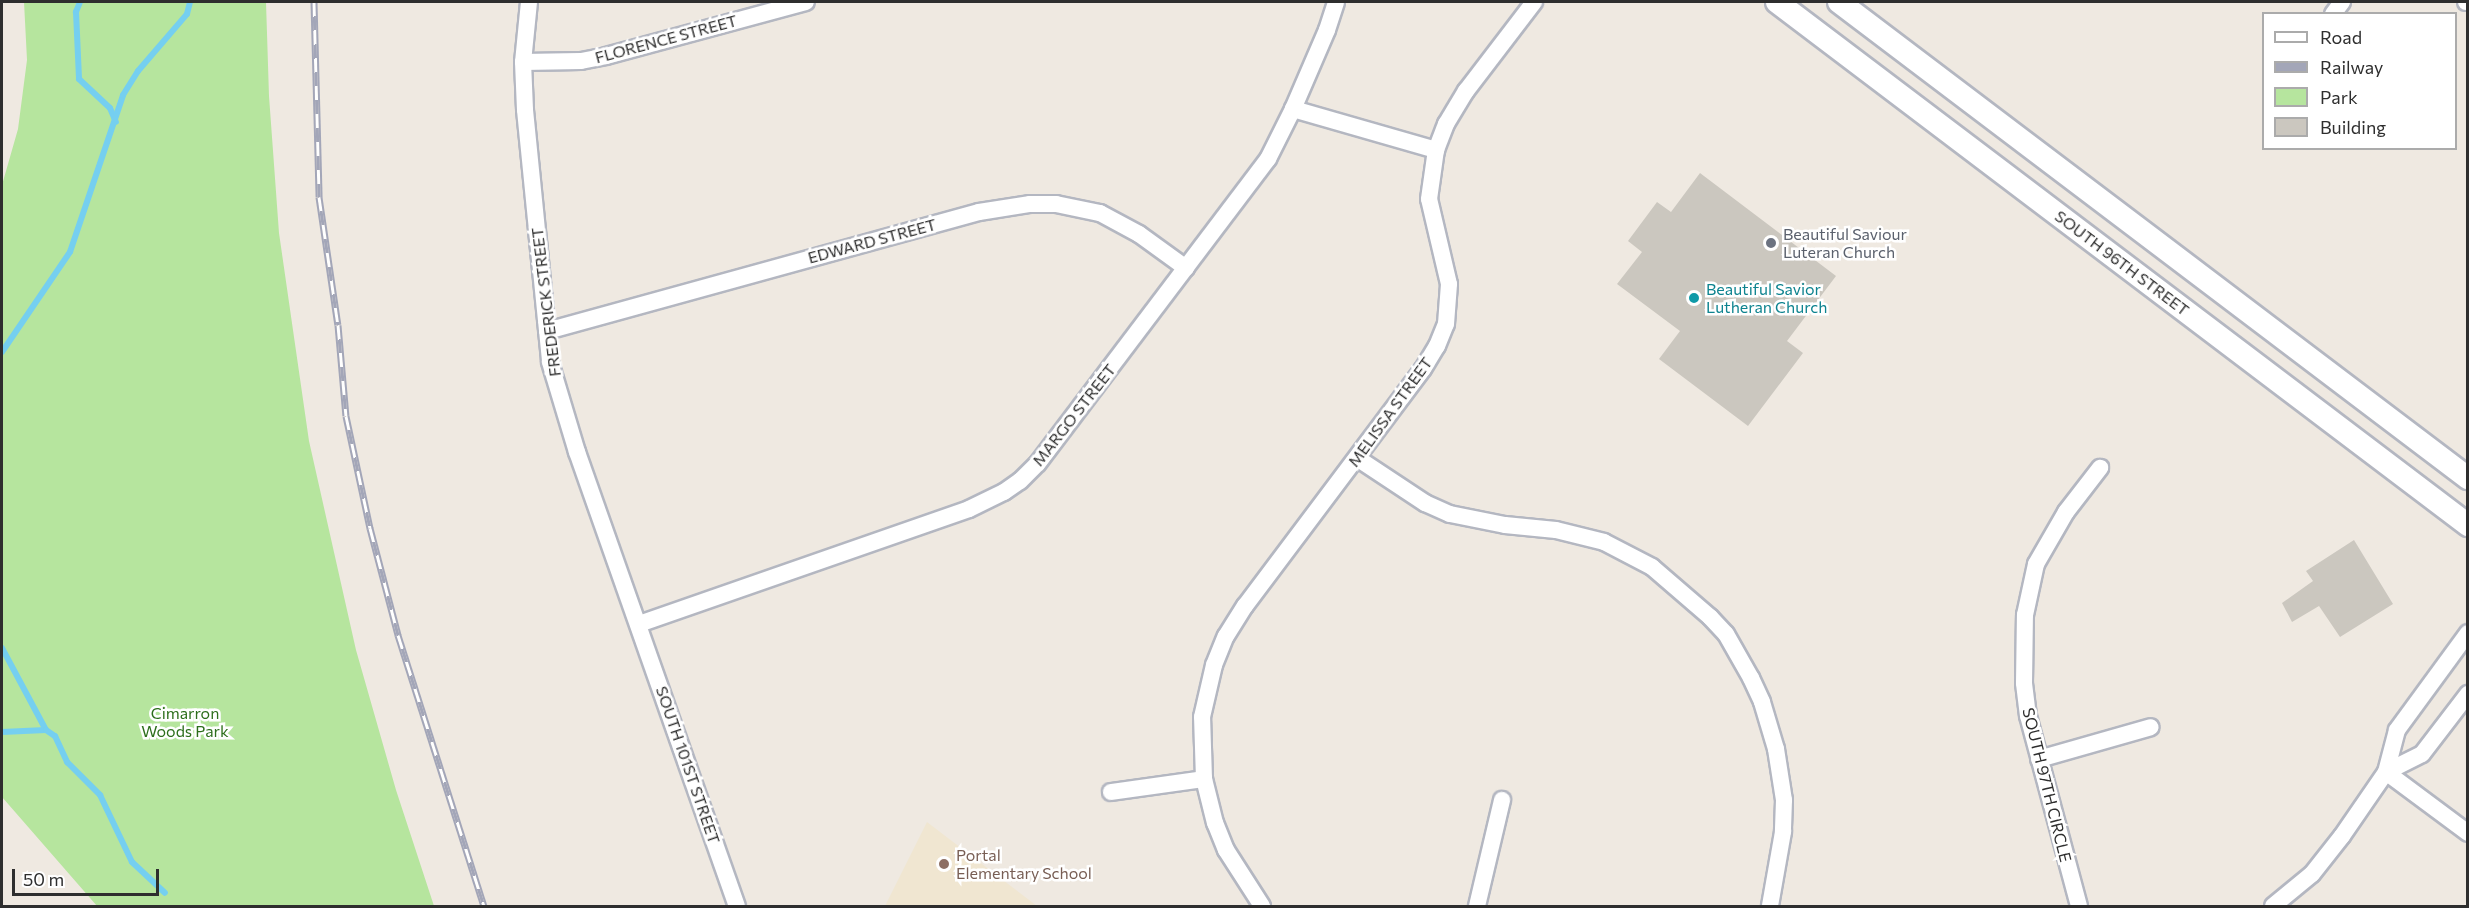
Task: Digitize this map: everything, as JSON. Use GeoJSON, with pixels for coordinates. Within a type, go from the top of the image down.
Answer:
{"type":"FeatureCollection","features":[{"type":"Feature","properties":{"kind":"main road","name":"SOUTH 96TH STREET"},"geometry":{"type":"LineString","coordinates":[[1777,2],[2468,525]]}},
{"type":"Feature","properties":{"kind":"main road"},"geometry":{"type":"LineString","coordinates":[[1839,2],[2468,478]]}},
{"type":"Feature","properties":{"kind":"street","name":"FREDERICK STREET"},"geometry":{"type":"LineString","coordinates":[[529,2],[523,62],[550,362],[561,406],[639,624]]}},
{"type":"Feature","properties":{"kind":"street","name":"FLORENCE STREET"},"geometry":{"type":"LineString","coordinates":[[523,62],[581,61],[606,56],[806,2]]}},
{"type":"Feature","properties":{"kind":"street","name":"MARGO STREET"},"geometry":{"type":"LineString","coordinates":[[639,624],[969,509],[1004,492],[1038,463],[1268,159],[1328,30],[1336,2]]}},
{"type":"Feature","properties":{"kind":"street","name":"MELISSA STREET"},"geometry":{"type":"LineString","coordinates":[[1262,906],[1240,877],[1226,850],[1215,823],[1204,779],[1202,717],[1207,686],[1226,636],[1245,606],[1423,369],[1446,324],[1449,301],[1447,270],[1432,222],[1429,199],[1436,150],[1446,124],[1466,91],[1534,2]]}},
{"type":"Feature","properties":{"kind":"street"},"geometry":{"type":"LineString","coordinates":[[1293,109],[1436,150]]}},
{"type":"Feature","properties":{"kind":"street","name":"EDWARD STREET"},"geometry":{"type":"LineString","coordinates":[[547,331],[1007,206],[1056,204],[1100,213],[1139,234],[1186,268]]}},
{"type":"Feature","properties":{"kind":"street"},"geometry":{"type":"LineString","coordinates":[[1357,458],[1425,503],[1450,514],[1496,524],[1556,530],[1612,546],[1652,567],[1710,617],[1726,634],[1762,702],[1776,749],[1784,800],[1770,906]]}},
{"type":"Feature","properties":{"kind":"street","name":"SOUTH 97TH CIRCLE"},"geometry":{"type":"LineString","coordinates":[[2079,906],[2028,716],[2024,683],[2025,615],[2029,587],[2036,564],[2051,536],[2100,468]]}},
{"type":"Feature","properties":{"kind":"street","name":"SOUTH 101ST STREET"},"geometry":{"type":"LineString","coordinates":[[639,624],[737,906]]}},
{"type":"Feature","properties":{"kind":"street"},"geometry":{"type":"LineString","coordinates":[[2273,906],[2312,874],[2386,772],[2397,730],[2468,633]]}},
{"type":"Feature","properties":{"kind":"street"},"geometry":{"type":"LineString","coordinates":[[2386,772],[2421,754],[2468,694]]}},
{"type":"Feature","properties":{"kind":"street"},"geometry":{"type":"LineString","coordinates":[[2039,759],[2151,727]]}},
{"type":"Feature","properties":{"kind":"street"},"geometry":{"type":"LineString","coordinates":[[2386,772],[2468,833]]}},
{"type":"Feature","properties":{"kind":"street"},"geometry":{"type":"LineString","coordinates":[[1112,792],[1204,779]]}},
{"type":"Feature","properties":{"kind":"street"},"geometry":{"type":"LineString","coordinates":[[1477,906],[1502,800]]}},
{"type":"Feature","properties":{"kind":"shaded area","name":"Portal Elementary School"},"geometry":{"type":"Polygon","coordinates":[[[927,822],[1037,906],[885,906],[927,822]]]}},
{"type":"Feature","properties":{"kind":"green space","name":"Cimarron Woods Park"},"geometry":{"type":"Polygon","coordinates":[[[24,2],[266,2],[269,96],[279,233],[309,441],[356,650],[396,790],[434,906],[97,906],[2,797],[2,185],[18,129],[27,60],[24,2]]]}},
{"type":"Feature","properties":{"kind":"building","name":"Beautiful Savior Lutheran Church"},"geometry":{"type":"Polygon","coordinates":[[[1700,173],[1836,276],[1787,341],[1803,353],[1748,426],[1659,359],[1680,331],[1617,284],[1642,252],[1628,241],[1657,202],[1671,212],[1700,173]]]}},
{"type":"Feature","properties":{"kind":"building"},"geometry":{"type":"Polygon","coordinates":[[[2354,540],[2393,604],[2340,637],[2319,606],[2292,622],[2282,603],[2313,581],[2306,571],[2354,540]]]}},
{"type":"Feature","properties":{"kind":"waterway"},"geometry":{"type":"LineString","coordinates":[[80,2],[76,12],[79,79],[110,108],[116,122]]}},
{"type":"Feature","properties":{"kind":"waterway"},"geometry":{"type":"LineString","coordinates":[[2,352],[70,252],[123,95],[138,71],[187,14],[190,2]]}},
{"type":"Feature","properties":{"kind":"waterway"},"geometry":{"type":"LineString","coordinates":[[2,648],[46,730]]}},
{"type":"Feature","properties":{"kind":"waterway"},"geometry":{"type":"LineString","coordinates":[[2,732],[46,730],[55,736],[67,762],[100,795],[132,862],[165,893]]}},
{"type":"Feature","properties":{"kind":"railway"},"geometry":{"type":"LineString","coordinates":[[314,2],[319,197],[338,325],[346,416],[370,528],[398,635],[484,906]]}},
{"type":"Feature","properties":{"kind":"place","name":"Beautiful Saviour Luteran Church"},"geometry":{"type":"Point","coordinates":[1771,243]}},
{"type":"Feature","properties":{"kind":"place","name":"Beautiful Savior Lutheran Church"},"geometry":{"type":"Point","coordinates":[1694,298]}},
{"type":"Feature","properties":{"kind":"place","name":"Portal Elementary School"},"geometry":{"type":"Point","coordinates":[944,864]}}]}
